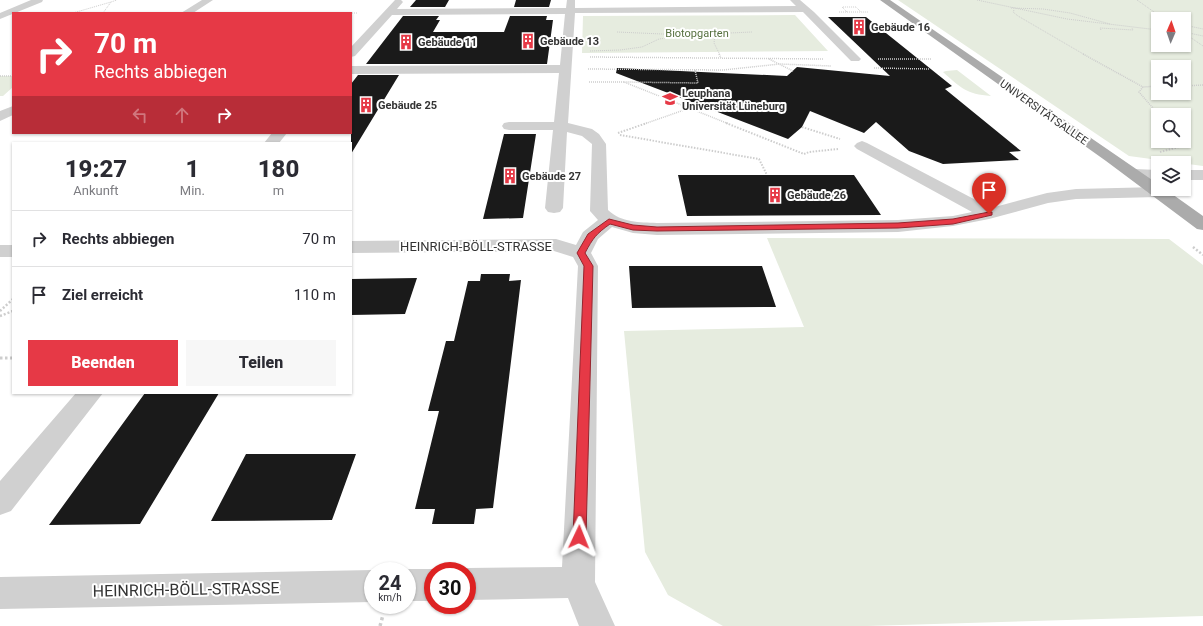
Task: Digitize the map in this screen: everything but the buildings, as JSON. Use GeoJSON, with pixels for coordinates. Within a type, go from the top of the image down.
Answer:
{"type":"FeatureCollection","features":[{"type":"Feature","properties":{"kind":"main road","name":"UNIVERSITÄTSALLEE"},"geometry":{"type":"LineString","coordinates":[[884,0],[1151,187]]}},
{"type":"Feature","properties":{"kind":"main road","name":"UNIVERSITÄTSALLEE"},"geometry":{"type":"LineString","coordinates":[[1163,196],[1203,225]]}},
{"type":"Feature","properties":{"kind":"street"},"geometry":{"type":"LineString","coordinates":[[13,12],[39,0]]}},
{"type":"Feature","properties":{"kind":"street"},"geometry":{"type":"LineString","coordinates":[[188,12],[209,0]]}},
{"type":"Feature","properties":{"kind":"street"},"geometry":{"type":"LineString","coordinates":[[352,53],[400,0]]}},
{"type":"Feature","properties":{"kind":"street"},"geometry":{"type":"LineString","coordinates":[[794,0],[811,14],[855,59]]}},
{"type":"Feature","properties":{"kind":"street"},"geometry":{"type":"LineString","coordinates":[[389,12],[571,6],[803,8]]}},
{"type":"Feature","properties":{"kind":"street"},"geometry":{"type":"LineString","coordinates":[[554,208],[571,6]]}},
{"type":"Feature","properties":{"kind":"street"},"geometry":{"type":"LineString","coordinates":[[352,70],[566,65]]}},
{"type":"Feature","properties":{"kind":"street"},"geometry":{"type":"LineString","coordinates":[[0,117],[12,111]]}},
{"type":"Feature","properties":{"kind":"street"},"geometry":{"type":"LineString","coordinates":[[509,126],[561,126],[580,130],[594,136],[599,144],[599,211],[609,221],[633,227],[657,229],[898,226],[953,221],[989,214],[1047,198],[1076,194],[1151,192]]}},
{"type":"Feature","properties":{"kind":"street"},"geometry":{"type":"LineString","coordinates":[[272,142],[279,134]]}},
{"type":"Feature","properties":{"kind":"street"},"geometry":{"type":"LineString","coordinates":[[862,146],[989,214]]}},
{"type":"Feature","properties":{"kind":"street"},"geometry":{"type":"LineString","coordinates":[[1134,174],[1151,175]]}},
{"type":"Feature","properties":{"kind":"street"},"geometry":{"type":"LineString","coordinates":[[1191,175],[1203,175]]}},
{"type":"Feature","properties":{"kind":"street"},"geometry":{"type":"LineString","coordinates":[[597,626],[578,582],[588,266],[581,253],[590,236],[609,221]]}},
{"type":"Feature","properties":{"kind":"street","name":"HEINRICH-BÖLL-STRASSE"},"geometry":{"type":"LineString","coordinates":[[352,247],[556,245],[581,253]]}},
{"type":"Feature","properties":{"kind":"street"},"geometry":{"type":"LineString","coordinates":[[0,251],[12,251]]}},
{"type":"Feature","properties":{"kind":"street"},"geometry":{"type":"LineString","coordinates":[[0,502],[89,394]]}},
{"type":"Feature","properties":{"kind":"street"},"geometry":{"type":"LineString","coordinates":[[476,584],[578,582]]}},
{"type":"Feature","properties":{"kind":"street","name":"HEINRICH-BÖLL-STRASSE"},"geometry":{"type":"LineString","coordinates":[[0,593],[364,586]]}},
{"type":"Feature","properties":{"kind":"path"},"geometry":{"type":"LineString","coordinates":[[76,12],[117,0]]}},
{"type":"Feature","properties":{"kind":"path"},"geometry":{"type":"LineString","coordinates":[[977,0],[1014,10],[1053,18],[1151,29]]}},
{"type":"Feature","properties":{"kind":"path"},"geometry":{"type":"LineString","coordinates":[[1137,0],[1154,12]]}},
{"type":"Feature","properties":{"kind":"path"},"geometry":{"type":"LineString","coordinates":[[104,12],[111,2]]}},
{"type":"Feature","properties":{"kind":"path"},"geometry":{"type":"LineString","coordinates":[[832,7],[837,12],[871,12],[866,7]]}},
{"type":"Feature","properties":{"kind":"path"},"geometry":{"type":"LineString","coordinates":[[842,7],[847,12]]}},
{"type":"Feature","properties":{"kind":"path"},"geometry":{"type":"LineString","coordinates":[[856,7],[861,12]]}},
{"type":"Feature","properties":{"kind":"path"},"geometry":{"type":"LineString","coordinates":[[803,8],[861,7]]}},
{"type":"Feature","properties":{"kind":"path"},"geometry":{"type":"LineString","coordinates":[[1006,8],[1043,9],[1070,13],[1116,26]]}},
{"type":"Feature","properties":{"kind":"path"},"geometry":{"type":"LineString","coordinates":[[1014,10],[1013,12],[1018,16],[1062,43],[1143,87],[1151,86]]}},
{"type":"Feature","properties":{"kind":"path"},"geometry":{"type":"LineString","coordinates":[[352,12],[389,12]]}},
{"type":"Feature","properties":{"kind":"path"},"geometry":{"type":"LineString","coordinates":[[1191,27],[1203,30]]}},
{"type":"Feature","properties":{"kind":"path"},"geometry":{"type":"LineString","coordinates":[[1101,30],[1100,28],[1133,30],[1132,28]]}},
{"type":"Feature","properties":{"kind":"path"},"geometry":{"type":"LineString","coordinates":[[569,29],[680,36],[755,32]]}},
{"type":"Feature","properties":{"kind":"path"},"geometry":{"type":"LineString","coordinates":[[1191,34],[1203,36]]}},
{"type":"Feature","properties":{"kind":"path"},"geometry":{"type":"LineString","coordinates":[[714,35],[714,43],[721,58]]}},
{"type":"Feature","properties":{"kind":"path"},"geometry":{"type":"LineString","coordinates":[[566,65],[620,50],[642,47],[659,39],[680,36]]}},
{"type":"Feature","properties":{"kind":"path"},"geometry":{"type":"LineString","coordinates":[[1191,38],[1203,46]]}},
{"type":"Feature","properties":{"kind":"path"},"geometry":{"type":"LineString","coordinates":[[566,65],[721,58],[763,58]]}},
{"type":"Feature","properties":{"kind":"path"},"geometry":{"type":"LineString","coordinates":[[768,58],[793,71]]}},
{"type":"Feature","properties":{"kind":"path"},"geometry":{"type":"LineString","coordinates":[[566,65],[696,70],[723,70],[780,64],[832,66]]}},
{"type":"Feature","properties":{"kind":"path"},"geometry":{"type":"LineString","coordinates":[[566,65],[624,82],[804,154],[809,152],[862,146]]}},
{"type":"Feature","properties":{"kind":"path"},"geometry":{"type":"LineString","coordinates":[[870,68],[930,69]]}},
{"type":"Feature","properties":{"kind":"path"},"geometry":{"type":"LineString","coordinates":[[624,82],[698,83],[696,70]]}},
{"type":"Feature","properties":{"kind":"path"},"geometry":{"type":"LineString","coordinates":[[0,76],[12,76]]}},
{"type":"Feature","properties":{"kind":"path"},"geometry":{"type":"LineString","coordinates":[[1191,86],[1203,85]]}},
{"type":"Feature","properties":{"kind":"path"},"geometry":{"type":"LineString","coordinates":[[1143,87],[1139,92],[1153,108]]}},
{"type":"Feature","properties":{"kind":"path"},"geometry":{"type":"LineString","coordinates":[[688,108],[631,127],[614,135],[622,135],[759,159],[767,175]]}},
{"type":"Feature","properties":{"kind":"path"},"geometry":{"type":"LineString","coordinates":[[802,127],[862,146]]}},
{"type":"Feature","properties":{"kind":"path"},"geometry":{"type":"LineString","coordinates":[[0,311],[12,300]]}},
{"type":"Feature","properties":{"kind":"path"},"geometry":{"type":"LineString","coordinates":[[0,316],[12,311]]}},
{"type":"Feature","properties":{"kind":"path"},"geometry":{"type":"LineString","coordinates":[[0,358],[12,358]]}},
{"type":"Feature","properties":{"kind":"green space"},"geometry":{"type":"Polygon","coordinates":[[[898,0],[1203,0],[1203,166],[1191,164],[1191,156],[1151,156],[1151,159],[1129,156],[898,0]]]}},
{"type":"Feature","properties":{"kind":"green space","name":"Biotopgarten"},"geometry":{"type":"Polygon","coordinates":[[[795,15],[828,51],[582,53],[583,16],[795,15]]]}},
{"type":"Feature","properties":{"kind":"green space"},"geometry":{"type":"Polygon","coordinates":[[[957,70],[991,96],[975,94],[964,89],[943,72],[957,70]]]}},
{"type":"Feature","properties":{"kind":"green space"},"geometry":{"type":"Polygon","coordinates":[[[0,76],[12,76],[12,88],[3,96],[0,96],[0,76]]]}},
{"type":"Feature","properties":{"kind":"green space"},"geometry":{"type":"Polygon","coordinates":[[[767,238],[1169,239],[1203,265],[1203,616],[867,626],[723,626],[668,595],[645,552],[624,331],[804,327],[767,238]]]}},
{"type":"Feature","properties":{"kind":"place","name":"Gebäude 16"},"geometry":{"type":"Point","coordinates":[859,27]}},
{"type":"Feature","properties":{"kind":"place","name":"Gebäude 13"},"geometry":{"type":"Point","coordinates":[528,41]}},
{"type":"Feature","properties":{"kind":"place","name":"Gebäude 11"},"geometry":{"type":"Point","coordinates":[406,42]}},
{"type":"Feature","properties":{"kind":"place","name":"Leuphana Universität Lüneburg"},"geometry":{"type":"Point","coordinates":[670,99]}},
{"type":"Feature","properties":{"kind":"place","name":"Gebäude 25"},"geometry":{"type":"Point","coordinates":[366,105]}},
{"type":"Feature","properties":{"kind":"place","name":"Gebäude 27"},"geometry":{"type":"Point","coordinates":[510,176]}},
{"type":"Feature","properties":{"kind":"place","name":"Gebäude 26"},"geometry":{"type":"Point","coordinates":[775,195]}},
{"type":"Feature","properties":{"kind":"route"},"geometry":{"type":"LineString","coordinates":[[579,537],[588,266],[581,253],[590,236],[594,232],[609,221],[633,227],[657,229],[898,226],[953,221],[989,214]]}}]}
